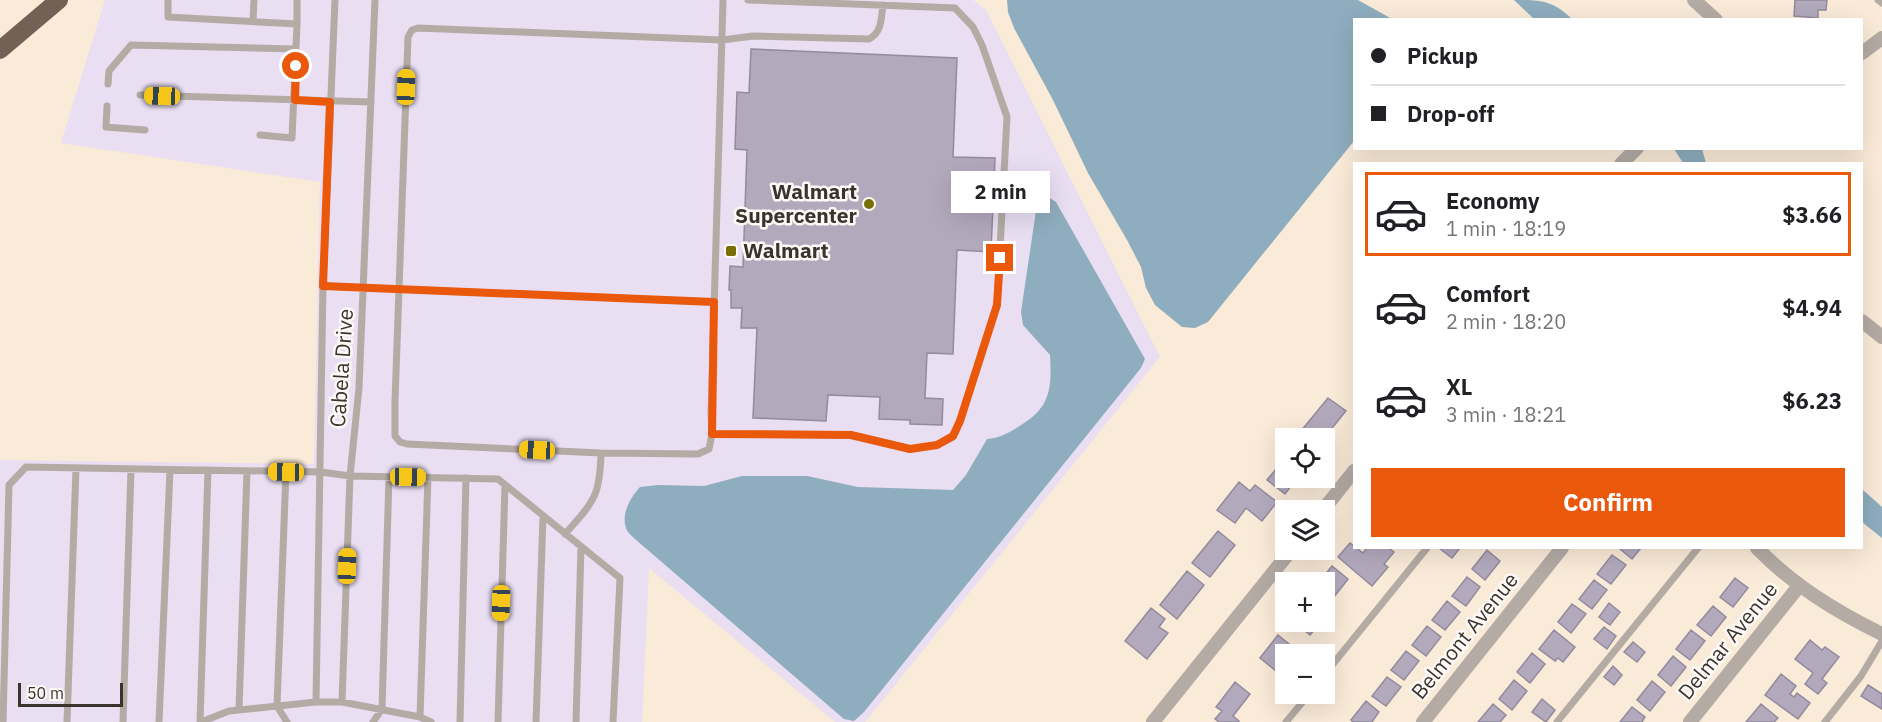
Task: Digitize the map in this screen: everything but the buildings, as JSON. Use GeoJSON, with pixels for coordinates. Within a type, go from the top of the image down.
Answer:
{"type":"FeatureCollection","features":[{"type":"Feature","properties":{"kind":"highway"},"geometry":{"type":"LineString","coordinates":[[0,50],[60,0]]}},
{"type":"Feature","properties":{"kind":"street"},"geometry":{"type":"LineString","coordinates":[[1694,0],[1714,18]]}},
{"type":"Feature","properties":{"kind":"street"},"geometry":{"type":"LineString","coordinates":[[1863,52],[1882,38]]}},
{"type":"Feature","properties":{"kind":"street"},"geometry":{"type":"LineString","coordinates":[[1623,162],[1634,151]]}},
{"type":"Feature","properties":{"kind":"street"},"geometry":{"type":"LineString","coordinates":[[1863,322],[1882,337]]}},
{"type":"Feature","properties":{"kind":"street"},"geometry":{"type":"LineString","coordinates":[[1331,500],[1353,472]]}},
{"type":"Feature","properties":{"kind":"street","name":"Belmont Avenue"},"geometry":{"type":"LineString","coordinates":[[1423,722],[1561,549]]}},
{"type":"Feature","properties":{"kind":"street"},"geometry":{"type":"LineString","coordinates":[[1758,549],[1799,586],[1844,615],[1882,634]]}},
{"type":"Feature","properties":{"kind":"street"},"geometry":{"type":"LineString","coordinates":[[1153,722],[1283,560]]}},
{"type":"Feature","properties":{"kind":"street","name":"Delmar Avenue"},"geometry":{"type":"LineString","coordinates":[[1690,722],[1799,586]]}},
{"type":"Feature","properties":{"kind":"lane"},"geometry":{"type":"LineString","coordinates":[[168,0],[168,17],[297,24]]}},
{"type":"Feature","properties":{"kind":"lane"},"geometry":{"type":"LineString","coordinates":[[253,21],[254,0]]}},
{"type":"Feature","properties":{"kind":"lane"},"geometry":{"type":"LineString","coordinates":[[260,135],[292,138],[297,0]]}},
{"type":"Feature","properties":{"kind":"lane","name":"Cabela Drive"},"geometry":{"type":"LineString","coordinates":[[316,702],[323,286],[335,0]]}},
{"type":"Feature","properties":{"kind":"lane","name":"Cabela Drive"},"geometry":{"type":"LineString","coordinates":[[342,702],[350,476],[359,388],[375,0]]}},
{"type":"Feature","properties":{"kind":"lane"},"geometry":{"type":"LineString","coordinates":[[723,0],[722,40],[714,302],[712,434],[709,449],[698,454],[601,453],[400,442],[395,436],[394,401],[408,37],[411,30],[418,28],[722,40],[753,36],[869,39],[876,35],[880,27],[883,5]]}},
{"type":"Feature","properties":{"kind":"lane"},"geometry":{"type":"LineString","coordinates":[[712,434],[851,435],[910,449],[937,445],[953,436],[960,421],[997,305],[1007,117],[982,45],[973,27],[955,8],[748,0]]}},
{"type":"Feature","properties":{"kind":"lane"},"geometry":{"type":"LineString","coordinates":[[1878,0],[1882,3]]}},
{"type":"Feature","properties":{"kind":"lane"},"geometry":{"type":"LineString","coordinates":[[108,84],[109,71],[131,45],[296,49]]}},
{"type":"Feature","properties":{"kind":"lane"},"geometry":{"type":"LineString","coordinates":[[140,95],[371,102]]}},
{"type":"Feature","properties":{"kind":"lane"},"geometry":{"type":"LineString","coordinates":[[107,106],[106,127],[145,130]]}},
{"type":"Feature","properties":{"kind":"lane"},"geometry":{"type":"LineString","coordinates":[[323,286],[714,302]]}},
{"type":"Feature","properties":{"kind":"lane"},"geometry":{"type":"LineString","coordinates":[[565,534],[593,500],[598,489],[601,453]]}},
{"type":"Feature","properties":{"kind":"lane"},"geometry":{"type":"LineString","coordinates":[[3,722],[9,485],[26,467],[321,472],[350,476],[498,479],[620,578],[613,722]]}},
{"type":"Feature","properties":{"kind":"lane"},"geometry":{"type":"LineString","coordinates":[[67,722],[76,468]]}},
{"type":"Feature","properties":{"kind":"lane"},"geometry":{"type":"LineString","coordinates":[[123,722],[131,469]]}},
{"type":"Feature","properties":{"kind":"lane"},"geometry":{"type":"LineString","coordinates":[[159,722],[170,470]]}},
{"type":"Feature","properties":{"kind":"lane"},"geometry":{"type":"LineString","coordinates":[[207,470],[200,722],[229,711],[316,702],[342,702],[420,717],[430,722]]}},
{"type":"Feature","properties":{"kind":"lane"},"geometry":{"type":"LineString","coordinates":[[239,710],[246,471]]}},
{"type":"Feature","properties":{"kind":"lane"},"geometry":{"type":"LineString","coordinates":[[286,472],[277,706],[287,722]]}},
{"type":"Feature","properties":{"kind":"lane"},"geometry":{"type":"LineString","coordinates":[[373,722],[382,710],[389,477]]}},
{"type":"Feature","properties":{"kind":"lane"},"geometry":{"type":"LineString","coordinates":[[420,717],[428,477]]}},
{"type":"Feature","properties":{"kind":"lane"},"geometry":{"type":"LineString","coordinates":[[460,722],[466,478]]}},
{"type":"Feature","properties":{"kind":"lane"},"geometry":{"type":"LineString","coordinates":[[498,722],[505,484]]}},
{"type":"Feature","properties":{"kind":"lane"},"geometry":{"type":"LineString","coordinates":[[536,722],[543,516]]}},
{"type":"Feature","properties":{"kind":"lane"},"geometry":{"type":"LineString","coordinates":[[576,722],[581,547]]}},
{"type":"Feature","properties":{"kind":"lane"},"geometry":{"type":"LineString","coordinates":[[1335,661],[1426,549]]}},
{"type":"Feature","properties":{"kind":"lane"},"geometry":{"type":"LineString","coordinates":[[1557,722],[1697,549]]}},
{"type":"Feature","properties":{"kind":"lane"},"geometry":{"type":"LineString","coordinates":[[1825,722],[1861,676],[1882,641]]}},
{"type":"Feature","properties":{"kind":"lane"},"geometry":{"type":"LineString","coordinates":[[1287,722],[1301,704]]}},
{"type":"Feature","properties":{"kind":"shaded area"},"geometry":{"type":"Polygon","coordinates":[[[105,0],[973,0],[986,10],[1160,357],[865,722],[835,722],[649,568],[642,722],[0,722],[0,460],[314,464],[320,182],[61,143],[105,0]]]}},
{"type":"Feature","properties":{"kind":"water"},"geometry":{"type":"Polygon","coordinates":[[[1007,0],[1358,0],[1390,18],[1353,18],[1353,142],[1208,322],[1195,328],[1182,327],[1155,305],[1146,288],[1141,267],[1088,173],[1008,12],[1007,0]]]}},
{"type":"Feature","properties":{"kind":"water"},"geometry":{"type":"Polygon","coordinates":[[[1514,0],[1546,2],[1571,18],[1533,18],[1514,0]]]}},
{"type":"Feature","properties":{"kind":"water"},"geometry":{"type":"Polygon","coordinates":[[[1675,150],[1702,150],[1706,162],[1682,162],[1675,150]]]}},
{"type":"Feature","properties":{"kind":"water"},"geometry":{"type":"Polygon","coordinates":[[[1044,194],[1056,202],[1145,359],[1141,368],[864,712],[854,721],[844,719],[631,535],[625,522],[628,506],[640,487],[704,486],[742,476],[807,476],[858,487],[953,490],[966,475],[987,439],[1007,434],[1029,420],[1037,413],[1047,397],[1050,355],[1023,325],[1021,312],[1037,204],[1044,194]]]}},
{"type":"Feature","properties":{"kind":"water"},"geometry":{"type":"Polygon","coordinates":[[[1863,490],[1882,507],[1882,538],[1863,523],[1863,490]]]}},
{"type":"Feature","properties":{"kind":"place","name":"Walmart Supercenter"},"geometry":{"type":"Point","coordinates":[869,204]}},
{"type":"Feature","properties":{"kind":"place","name":"Walmart"},"geometry":{"type":"Point","coordinates":[731,251]}},
{"type":"Feature","properties":{"kind":"route"},"geometry":{"type":"LineString","coordinates":[[296,66],[295,100],[330,102],[323,286],[714,302],[712,434],[851,435],[910,449],[937,445],[953,436],[960,421],[997,305],[1000,258]]}}]}
